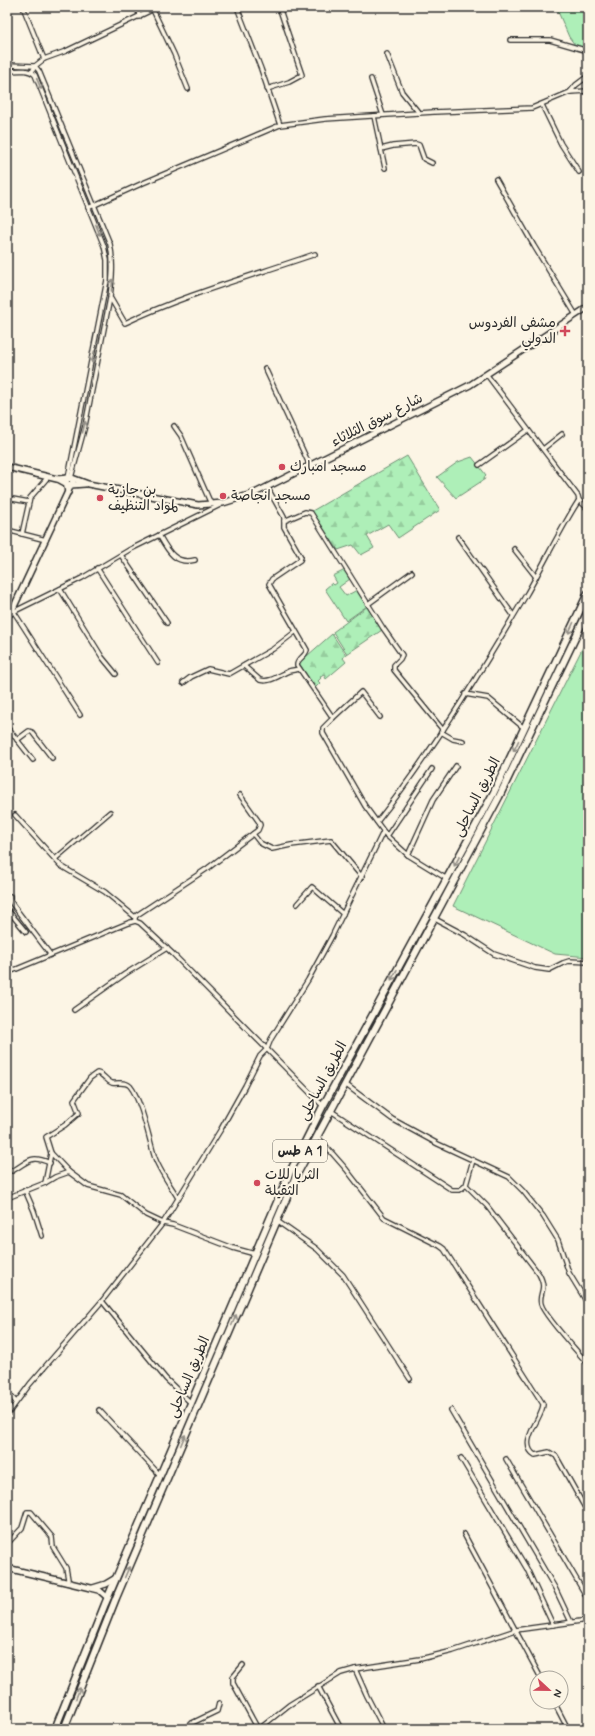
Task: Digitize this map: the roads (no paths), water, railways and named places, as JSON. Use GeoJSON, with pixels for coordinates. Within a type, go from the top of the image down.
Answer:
{"type":"FeatureCollection","features":[{"type":"Feature","properties":{"kind":"highway","name":"الطريق الساحلى"},"geometry":{"type":"LineString","coordinates":[[55,1729],[108,1598],[290,1172],[323,1106],[364,1030],[494,794],[524,728],[585,605],[588,593]]}},
{"type":"Feature","properties":{"kind":"highway","name":"الطريق الساحلى"},"geometry":{"type":"LineString","coordinates":[[64,1729],[90,1662],[173,1462],[296,1176],[316,1135],[435,919],[499,797],[588,611]]}},
{"type":"Feature","properties":{"kind":"highway"},"geometry":{"type":"LineString","coordinates":[[364,1030],[372,1033]]}},
{"type":"Feature","properties":{"kind":"highway"},"geometry":{"type":"LineString","coordinates":[[167,1459],[173,1462]]}},
{"type":"Feature","properties":{"kind":"street"},"geometry":{"type":"LineString","coordinates":[[23,7],[44,59]]}},
{"type":"Feature","properties":{"kind":"street"},"geometry":{"type":"LineString","coordinates":[[138,7],[139,17]]}},
{"type":"Feature","properties":{"kind":"street"},"geometry":{"type":"LineString","coordinates":[[32,72],[35,66],[44,59],[139,17],[158,7]]}},
{"type":"Feature","properties":{"kind":"street"},"geometry":{"type":"LineString","coordinates":[[238,7],[280,125]]}},
{"type":"Feature","properties":{"kind":"street"},"geometry":{"type":"LineString","coordinates":[[267,89],[289,82],[302,75],[279,7]]}},
{"type":"Feature","properties":{"kind":"street"},"geometry":{"type":"LineString","coordinates":[[153,10],[188,88]]}},
{"type":"Feature","properties":{"kind":"street"},"geometry":{"type":"LineString","coordinates":[[510,40],[550,40],[588,51]]}},
{"type":"Feature","properties":{"kind":"street"},"geometry":{"type":"LineString","coordinates":[[387,54],[402,92],[419,113]]}},
{"type":"Feature","properties":{"kind":"street"},"geometry":{"type":"LineString","coordinates":[[7,60],[8,65],[35,66],[39,71],[93,206],[110,244],[112,254],[110,298],[85,426],[70,480]]}},
{"type":"Feature","properties":{"kind":"street"},"geometry":{"type":"LineString","coordinates":[[7,72],[22,70],[32,72],[37,79],[104,246],[107,260],[107,280],[68,492],[11,613]]}},
{"type":"Feature","properties":{"kind":"street"},"geometry":{"type":"LineString","coordinates":[[570,92],[576,85],[588,76]]}},
{"type":"Feature","properties":{"kind":"street"},"geometry":{"type":"LineString","coordinates":[[370,79],[384,115]]}},
{"type":"Feature","properties":{"kind":"street"},"geometry":{"type":"LineString","coordinates":[[88,208],[280,125],[384,115],[519,109],[542,105],[570,92],[588,91]]}},
{"type":"Feature","properties":{"kind":"street"},"geometry":{"type":"LineString","coordinates":[[542,105],[561,144],[579,172]]}},
{"type":"Feature","properties":{"kind":"street"},"geometry":{"type":"LineString","coordinates":[[374,116],[385,168]]}},
{"type":"Feature","properties":{"kind":"street"},"geometry":{"type":"LineString","coordinates":[[60,135],[64,133]]}},
{"type":"Feature","properties":{"kind":"street"},"geometry":{"type":"LineString","coordinates":[[381,150],[393,146],[416,144],[421,148],[424,159],[432,163]]}},
{"type":"Feature","properties":{"kind":"street"},"geometry":{"type":"LineString","coordinates":[[496,179],[534,246],[576,315]]}},
{"type":"Feature","properties":{"kind":"street"},"geometry":{"type":"LineString","coordinates":[[110,298],[125,323],[181,298],[315,254]]}},
{"type":"Feature","properties":{"kind":"street","name":"شارع سوق الثلاثاء"},"geometry":{"type":"LineString","coordinates":[[7,467],[57,479],[70,480],[185,503],[223,503],[255,493],[449,397],[487,375],[588,307]]}},
{"type":"Feature","properties":{"kind":"street"},"geometry":{"type":"LineString","coordinates":[[265,368],[310,466]]}},
{"type":"Feature","properties":{"kind":"street"},"geometry":{"type":"LineString","coordinates":[[90,369],[96,370]]}},
{"type":"Feature","properties":{"kind":"street"},"geometry":{"type":"LineString","coordinates":[[487,375],[578,496],[579,500],[588,509]]}},
{"type":"Feature","properties":{"kind":"street"},"geometry":{"type":"LineString","coordinates":[[174,426],[181,436],[211,504]]}},
{"type":"Feature","properties":{"kind":"street"},"geometry":{"type":"LineString","coordinates":[[479,465],[528,430]]}},
{"type":"Feature","properties":{"kind":"street"},"geometry":{"type":"LineString","coordinates":[[543,450],[562,434]]}},
{"type":"Feature","properties":{"kind":"street"},"geometry":{"type":"LineString","coordinates":[[22,534],[30,498],[48,477]]}},
{"type":"Feature","properties":{"kind":"street"},"geometry":{"type":"LineString","coordinates":[[267,487],[284,517],[284,527],[301,557],[300,560],[272,579],[269,584],[295,632],[307,650],[306,654],[296,664],[333,718]]}},
{"type":"Feature","properties":{"kind":"street"},"geometry":{"type":"LineString","coordinates":[[7,498],[29,502]]}},
{"type":"Feature","properties":{"kind":"street"},"geometry":{"type":"LineString","coordinates":[[377,822],[401,791],[442,731],[536,577],[567,519],[579,500]]}},
{"type":"Feature","properties":{"kind":"street"},"geometry":{"type":"LineString","coordinates":[[11,613],[60,589],[120,555],[223,503]]}},
{"type":"Feature","properties":{"kind":"street"},"geometry":{"type":"LineString","coordinates":[[284,521],[305,512],[311,513],[402,655],[394,665],[394,670],[442,731],[453,739],[463,741]]}},
{"type":"Feature","properties":{"kind":"street"},"geometry":{"type":"LineString","coordinates":[[7,530],[46,540]]}},
{"type":"Feature","properties":{"kind":"street"},"geometry":{"type":"LineString","coordinates":[[159,535],[175,558],[186,562],[195,560]]}},
{"type":"Feature","properties":{"kind":"street"},"geometry":{"type":"LineString","coordinates":[[458,537],[513,615]]}},
{"type":"Feature","properties":{"kind":"street"},"geometry":{"type":"LineString","coordinates":[[514,549],[536,577]]}},
{"type":"Feature","properties":{"kind":"street"},"geometry":{"type":"LineString","coordinates":[[120,555],[167,623]]}},
{"type":"Feature","properties":{"kind":"street"},"geometry":{"type":"LineString","coordinates":[[97,568],[158,663]]}},
{"type":"Feature","properties":{"kind":"street"},"geometry":{"type":"LineString","coordinates":[[368,604],[412,572]]}},
{"type":"Feature","properties":{"kind":"street"},"geometry":{"type":"LineString","coordinates":[[60,589],[102,656],[116,674]]}},
{"type":"Feature","properties":{"kind":"street"},"geometry":{"type":"LineString","coordinates":[[7,606],[15,605]]}},
{"type":"Feature","properties":{"kind":"street"},"geometry":{"type":"LineString","coordinates":[[11,613],[80,715]]}},
{"type":"Feature","properties":{"kind":"street"},"geometry":{"type":"LineString","coordinates":[[183,683],[191,677],[208,669],[226,674],[244,666],[280,645],[295,632]]}},
{"type":"Feature","properties":{"kind":"street"},"geometry":{"type":"LineString","coordinates":[[244,666],[263,681],[277,677],[290,670],[299,669]]}},
{"type":"Feature","properties":{"kind":"street"},"geometry":{"type":"LineString","coordinates":[[380,717],[361,692],[323,728],[323,733],[365,806],[383,832],[408,855],[447,879]]}},
{"type":"Feature","properties":{"kind":"street"},"geometry":{"type":"LineString","coordinates":[[465,694],[488,698],[524,728]]}},
{"type":"Feature","properties":{"kind":"street"},"geometry":{"type":"LineString","coordinates":[[7,727],[33,760]]}},
{"type":"Feature","properties":{"kind":"street"},"geometry":{"type":"LineString","coordinates":[[16,740],[31,731],[52,758]]}},
{"type":"Feature","properties":{"kind":"street"},"geometry":{"type":"LineString","coordinates":[[408,855],[433,800],[456,766]]}},
{"type":"Feature","properties":{"kind":"street"},"geometry":{"type":"LineString","coordinates":[[387,836],[432,769]]}},
{"type":"Feature","properties":{"kind":"street"},"geometry":{"type":"LineString","coordinates":[[7,973],[135,919],[208,868],[253,834],[258,830],[260,825],[240,795]]}},
{"type":"Feature","properties":{"kind":"street"},"geometry":{"type":"LineString","coordinates":[[55,859],[110,812]]}},
{"type":"Feature","properties":{"kind":"street"},"geometry":{"type":"LineString","coordinates":[[15,815],[65,869],[105,892],[145,926],[323,1106]]}},
{"type":"Feature","properties":{"kind":"street"},"geometry":{"type":"LineString","coordinates":[[7,1415],[30,1384],[64,1343],[102,1301],[163,1223],[221,1129],[260,1056],[267,1049],[271,1039],[308,980],[362,877],[383,832]]}},
{"type":"Feature","properties":{"kind":"street"},"geometry":{"type":"LineString","coordinates":[[253,834],[260,843],[272,849],[291,844],[331,840],[362,877]]}},
{"type":"Feature","properties":{"kind":"street"},"geometry":{"type":"LineString","coordinates":[[297,904],[312,887],[343,914]]}},
{"type":"Feature","properties":{"kind":"street"},"geometry":{"type":"LineString","coordinates":[[10,896],[10,900],[13,905],[50,954]]}},
{"type":"Feature","properties":{"kind":"street"},"geometry":{"type":"LineString","coordinates":[[7,909],[26,932]]}},
{"type":"Feature","properties":{"kind":"street"},"geometry":{"type":"LineString","coordinates":[[435,919],[465,935],[494,954],[535,968],[549,970],[563,962],[588,962]]}},
{"type":"Feature","properties":{"kind":"street"},"geometry":{"type":"LineString","coordinates":[[74,1010],[125,974],[167,948]]}},
{"type":"Feature","properties":{"kind":"street"},"geometry":{"type":"LineString","coordinates":[[178,1198],[156,1161],[149,1134],[132,1089],[126,1083],[110,1082],[101,1074],[97,1073],[91,1076],[74,1098],[74,1102],[79,1111],[78,1114],[65,1125],[47,1135],[46,1140],[51,1153],[69,1172],[88,1186],[121,1195],[146,1215],[163,1223],[173,1225],[233,1248],[255,1254]]}},
{"type":"Feature","properties":{"kind":"street"},"geometry":{"type":"LineString","coordinates":[[344,1084],[387,1116],[438,1144],[509,1177],[536,1206],[558,1240],[569,1273],[588,1304]]}},
{"type":"Feature","properties":{"kind":"street"},"geometry":{"type":"LineString","coordinates":[[330,1110],[452,1190],[460,1190],[466,1185],[473,1160]]}},
{"type":"Feature","properties":{"kind":"street"},"geometry":{"type":"LineString","coordinates":[[316,1135],[346,1169],[384,1218],[440,1246],[450,1258],[543,1404],[543,1408],[535,1422],[529,1441],[529,1446],[532,1453],[535,1455],[549,1452],[556,1456],[588,1513]]}},
{"type":"Feature","properties":{"kind":"street"},"geometry":{"type":"LineString","coordinates":[[45,1182],[51,1153]]}},
{"type":"Feature","properties":{"kind":"street"},"geometry":{"type":"LineString","coordinates":[[7,1168],[14,1170],[28,1161],[37,1159],[50,1163]]}},
{"type":"Feature","properties":{"kind":"street"},"geometry":{"type":"LineString","coordinates":[[7,1198],[69,1172]]}},
{"type":"Feature","properties":{"kind":"street"},"geometry":{"type":"LineString","coordinates":[[466,1185],[487,1206],[539,1274],[544,1286],[541,1300],[542,1307],[588,1364]]}},
{"type":"Feature","properties":{"kind":"street"},"geometry":{"type":"LineString","coordinates":[[25,1190],[42,1236]]}},
{"type":"Feature","properties":{"kind":"street"},"geometry":{"type":"LineString","coordinates":[[276,1220],[317,1249],[343,1275],[410,1379]]}},
{"type":"Feature","properties":{"kind":"street"},"geometry":{"type":"LineString","coordinates":[[102,1301],[166,1379],[191,1403]]}},
{"type":"Feature","properties":{"kind":"street"},"geometry":{"type":"LineString","coordinates":[[7,1392],[16,1402]]}},
{"type":"Feature","properties":{"kind":"street"},"geometry":{"type":"LineString","coordinates":[[99,1410],[160,1475]]}},
{"type":"Feature","properties":{"kind":"street"},"geometry":{"type":"LineString","coordinates":[[451,1410],[555,1588],[571,1622]]}},
{"type":"Feature","properties":{"kind":"street"},"geometry":{"type":"LineString","coordinates":[[461,1458],[527,1569],[553,1625]]}},
{"type":"Feature","properties":{"kind":"street"},"geometry":{"type":"LineString","coordinates":[[506,1459],[588,1599]]}},
{"type":"Feature","properties":{"kind":"street"},"geometry":{"type":"LineString","coordinates":[[7,1544],[22,1528],[27,1512],[31,1512],[52,1538],[53,1547],[66,1568],[68,1579],[66,1583]]}},
{"type":"Feature","properties":{"kind":"street"},"geometry":{"type":"LineString","coordinates":[[464,1534],[537,1670]]}},
{"type":"Feature","properties":{"kind":"street"},"geometry":{"type":"LineString","coordinates":[[7,1568],[103,1592],[108,1598]]}},
{"type":"Feature","properties":{"kind":"street"},"geometry":{"type":"LineString","coordinates":[[92,1589],[106,1584],[117,1577]]}},
{"type":"Feature","properties":{"kind":"street"},"geometry":{"type":"LineString","coordinates":[[243,1666],[233,1677],[233,1683],[259,1729],[289,1705],[341,1673],[355,1669],[420,1659],[453,1651],[516,1630],[588,1620]]}},
{"type":"Feature","properties":{"kind":"street"},"geometry":{"type":"LineString","coordinates":[[355,1669],[384,1729]]}},
{"type":"Feature","properties":{"kind":"street"},"geometry":{"type":"LineString","coordinates":[[318,1686],[342,1729]]}},
{"type":"Feature","properties":{"kind":"street"},"geometry":{"type":"LineString","coordinates":[[191,1729],[190,1724],[217,1711],[219,1703]]}},
{"type":"Feature","properties":{"kind":"street"},"geometry":{"type":"LineString","coordinates":[[558,1710],[568,1729]]}},
{"type":"Feature","properties":{"kind":"place","name":"مشفى الفردوس الدولي"},"geometry":{"type":"Point","coordinates":[565,331]}},
{"type":"Feature","properties":{"kind":"place","name":"مسجد امبارك"},"geometry":{"type":"Point","coordinates":[282,467]}},
{"type":"Feature","properties":{"kind":"place","name":"مسجد انجاصة"},"geometry":{"type":"Point","coordinates":[223,496]}},
{"type":"Feature","properties":{"kind":"place","name":"بن جازية لمواد التنظيف"},"geometry":{"type":"Point","coordinates":[100,498]}},
{"type":"Feature","properties":{"kind":"place","name":"الثريا للات الثقيلة"},"geometry":{"type":"Point","coordinates":[257,1183]}}]}
